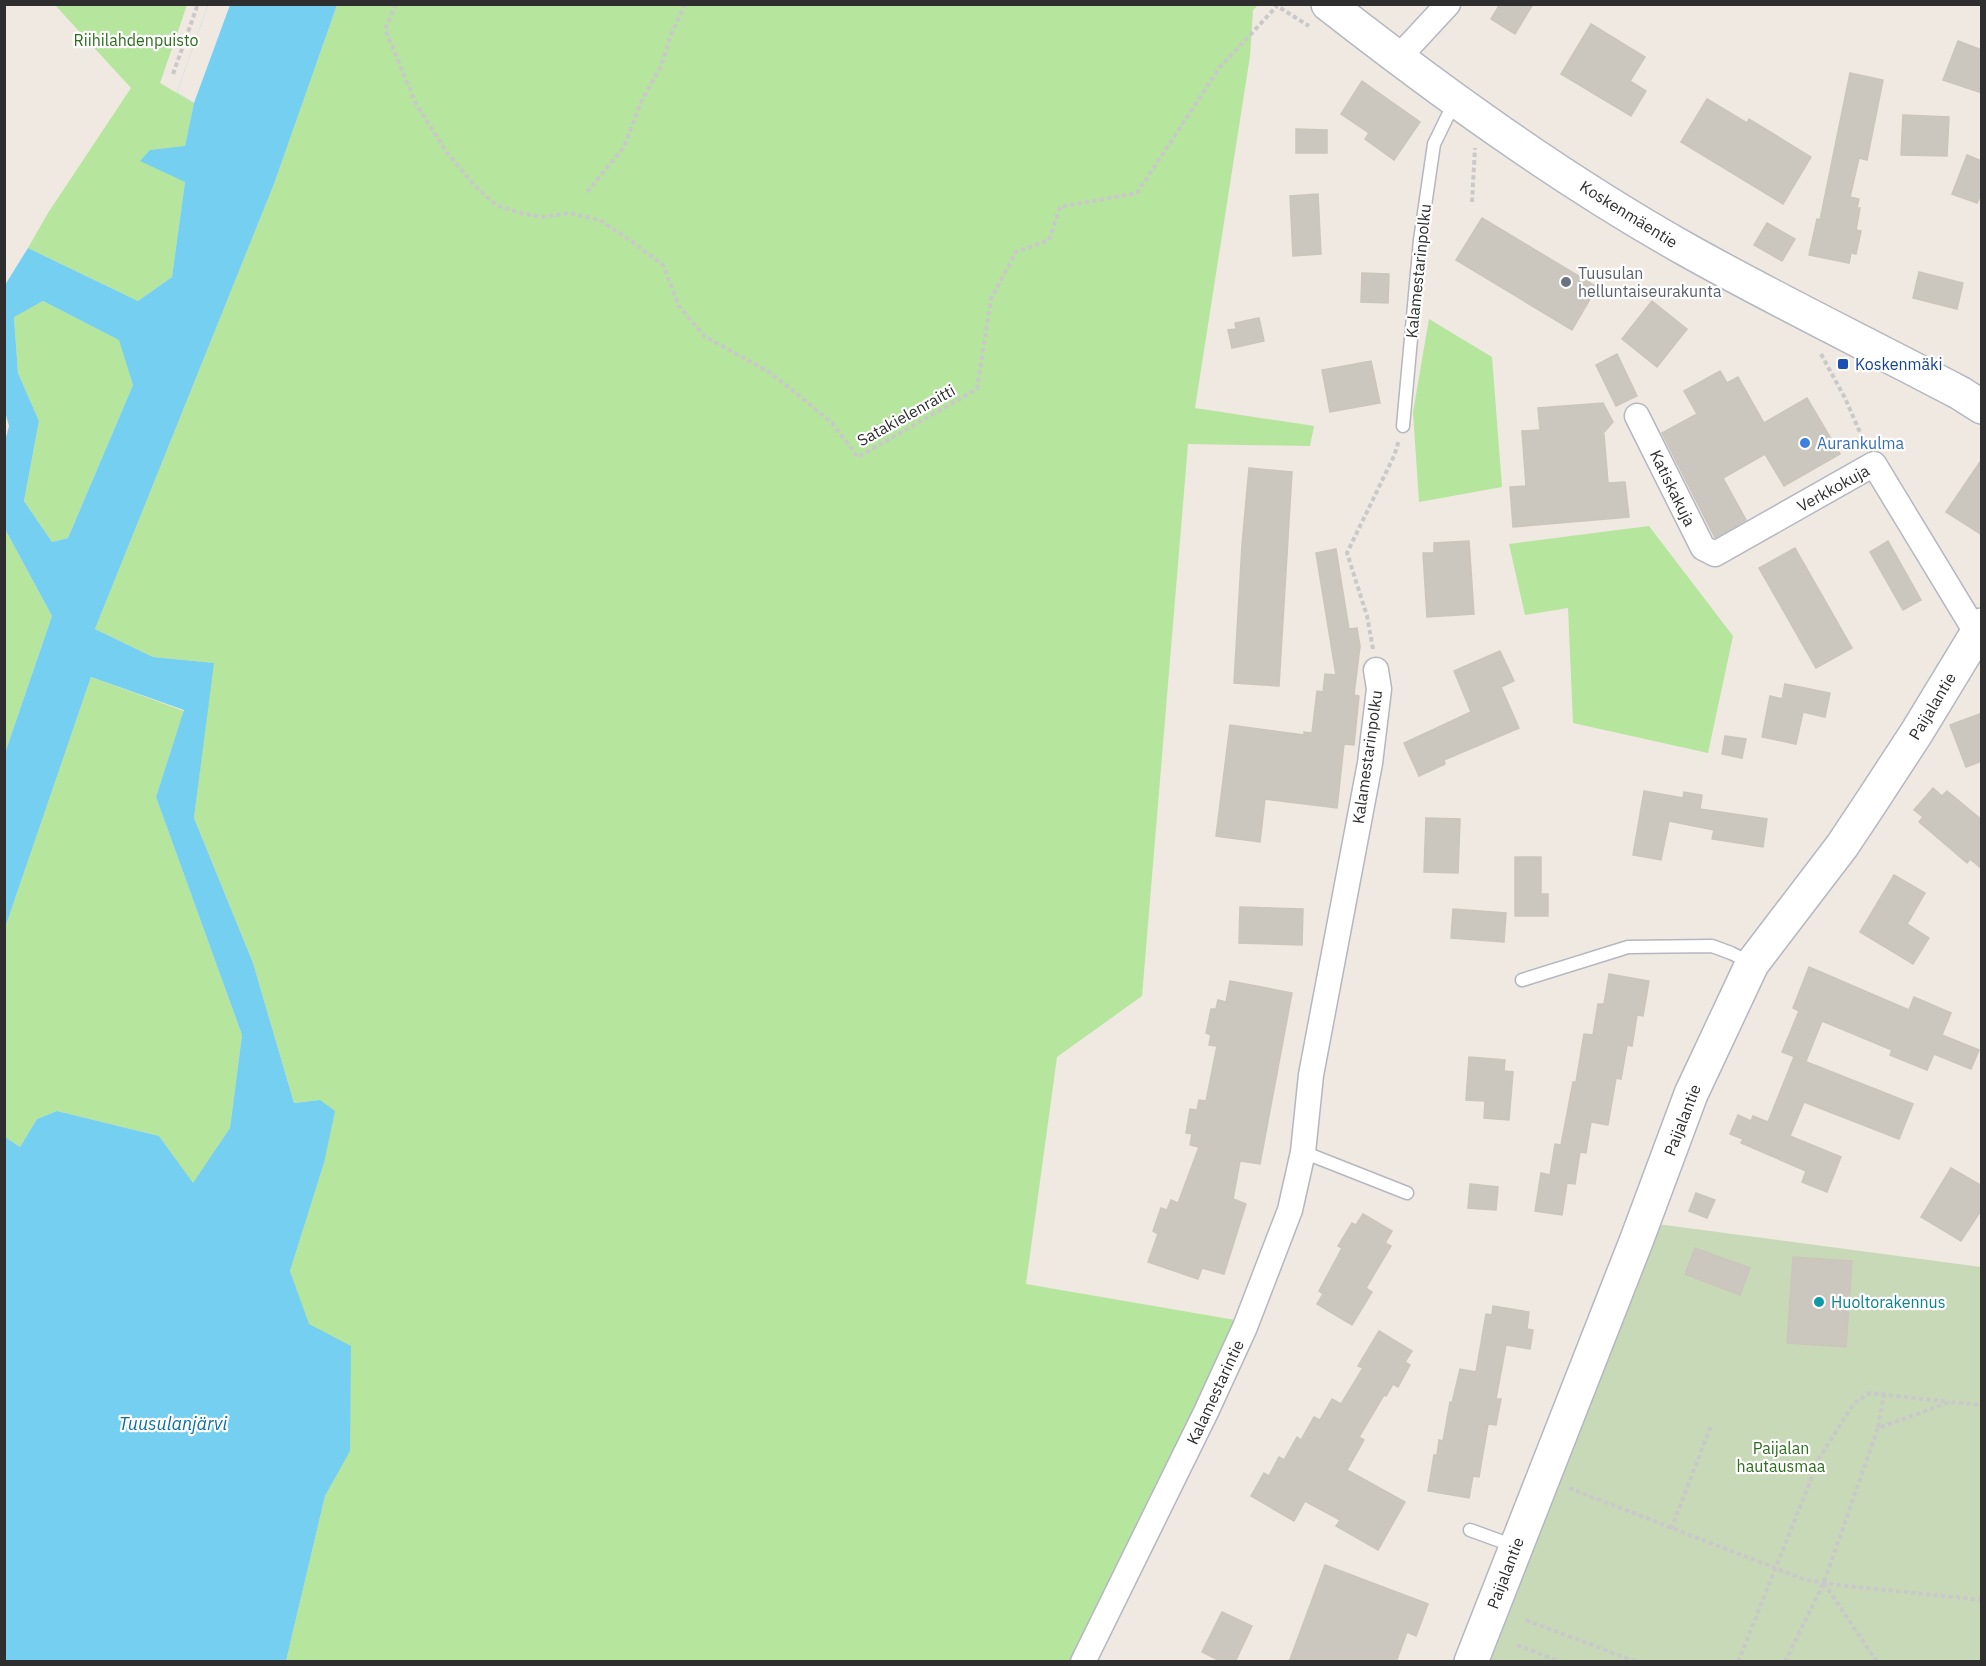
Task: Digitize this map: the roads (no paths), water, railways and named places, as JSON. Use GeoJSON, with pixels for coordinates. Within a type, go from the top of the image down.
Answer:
{"type":"FeatureCollection","features":[{"type":"Feature","properties":{"kind":"street","name":"Koskenmäentie"},"geometry":{"type":"LineString","coordinates":[[1328,4],[1455,100],[1555,169],[1687,250],[1960,393],[1982,407]]}},
{"type":"Feature","properties":{"kind":"street"},"geometry":{"type":"LineString","coordinates":[[1398,58],[1448,4]]}},
{"type":"Feature","properties":{"kind":"street","name":"Katiskakuja"},"geometry":{"type":"LineString","coordinates":[[1637,416],[1703,548],[1715,554]]}},
{"type":"Feature","properties":{"kind":"street","name":"Verkkokuja"},"geometry":{"type":"LineString","coordinates":[[1715,554],[1874,464],[1980,633]]}},
{"type":"Feature","properties":{"kind":"street","name":"Paijalantie"},"geometry":{"type":"LineString","coordinates":[[1471,1662],[1637,1239],[1691,1094],[1752,964],[1862,816],[1980,633]]}},
{"type":"Feature","properties":{"kind":"street","name":"Kalamestarinpolku"},"geometry":{"type":"LineString","coordinates":[[1308,1108],[1311,1075],[1370,762],[1379,688],[1376,670]]}},
{"type":"Feature","properties":{"kind":"street","name":"Kalamestarintie"},"geometry":{"type":"LineString","coordinates":[[1083,1662],[1206,1412],[1245,1327],[1290,1209],[1302,1152],[1308,1108]]}},
{"type":"Feature","properties":{"kind":"lane","name":"Kalamestarinpolku"},"geometry":{"type":"LineString","coordinates":[[1403,426],[1420,240],[1434,144],[1455,100]]}},
{"type":"Feature","properties":{"kind":"lane"},"geometry":{"type":"LineString","coordinates":[[1522,980],[1628,947],[1712,946],[1752,964]]}},
{"type":"Feature","properties":{"kind":"lane"},"geometry":{"type":"LineString","coordinates":[[1302,1152],[1407,1193]]}},
{"type":"Feature","properties":{"kind":"lane"},"geometry":{"type":"LineString","coordinates":[[1470,1530],[1515,1547]]}},
{"type":"Feature","properties":{"kind":"water","name":"Tuusulanjärvi"},"geometry":{"type":"Polygon","coordinates":[[[208,5],[337,5],[274,184],[95,629],[153,657],[214,663],[194,818],[253,963],[294,1103],[320,1100],[335,1111],[324,1163],[290,1271],[309,1324],[351,1346],[350,1451],[325,1496],[286,1661],[5,1661],[5,1137],[20,1147],[37,1119],[57,1111],[159,1136],[193,1183],[230,1128],[242,1035],[156,797],[184,710],[91,677],[5,928],[5,753],[52,616],[5,529],[4,445],[9,426],[4,408],[5,285],[28,248],[138,301],[172,277],[185,182],[140,161],[150,150],[185,146],[194,103],[177,92],[208,5]],[[43,301],[14,317],[18,373],[39,421],[24,501],[52,542],[68,538],[133,385],[119,340],[43,301]]]}},
{"type":"Feature","properties":{"kind":"place","name":"Tuusulan helluntaiseurakunta"},"geometry":{"type":"Point","coordinates":[1566,282]}},
{"type":"Feature","properties":{"kind":"place","name":"Koskenmäki"},"geometry":{"type":"Point","coordinates":[1843,364]}},
{"type":"Feature","properties":{"kind":"place","name":"Aurankulma"},"geometry":{"type":"Point","coordinates":[1805,443]}},
{"type":"Feature","properties":{"kind":"place","name":"Huoltorakennus"},"geometry":{"type":"Point","coordinates":[1819,1302]}},
{"type":"Feature","properties":{"kind":"park label","name":"Riihilahdenpuisto"},"geometry":{"type":"Point","coordinates":[136,40]}},
{"type":"Feature","properties":{"kind":"park label","name":"Paijalan hautausmaa"},"geometry":{"type":"Point","coordinates":[1781,1457]}}]}
